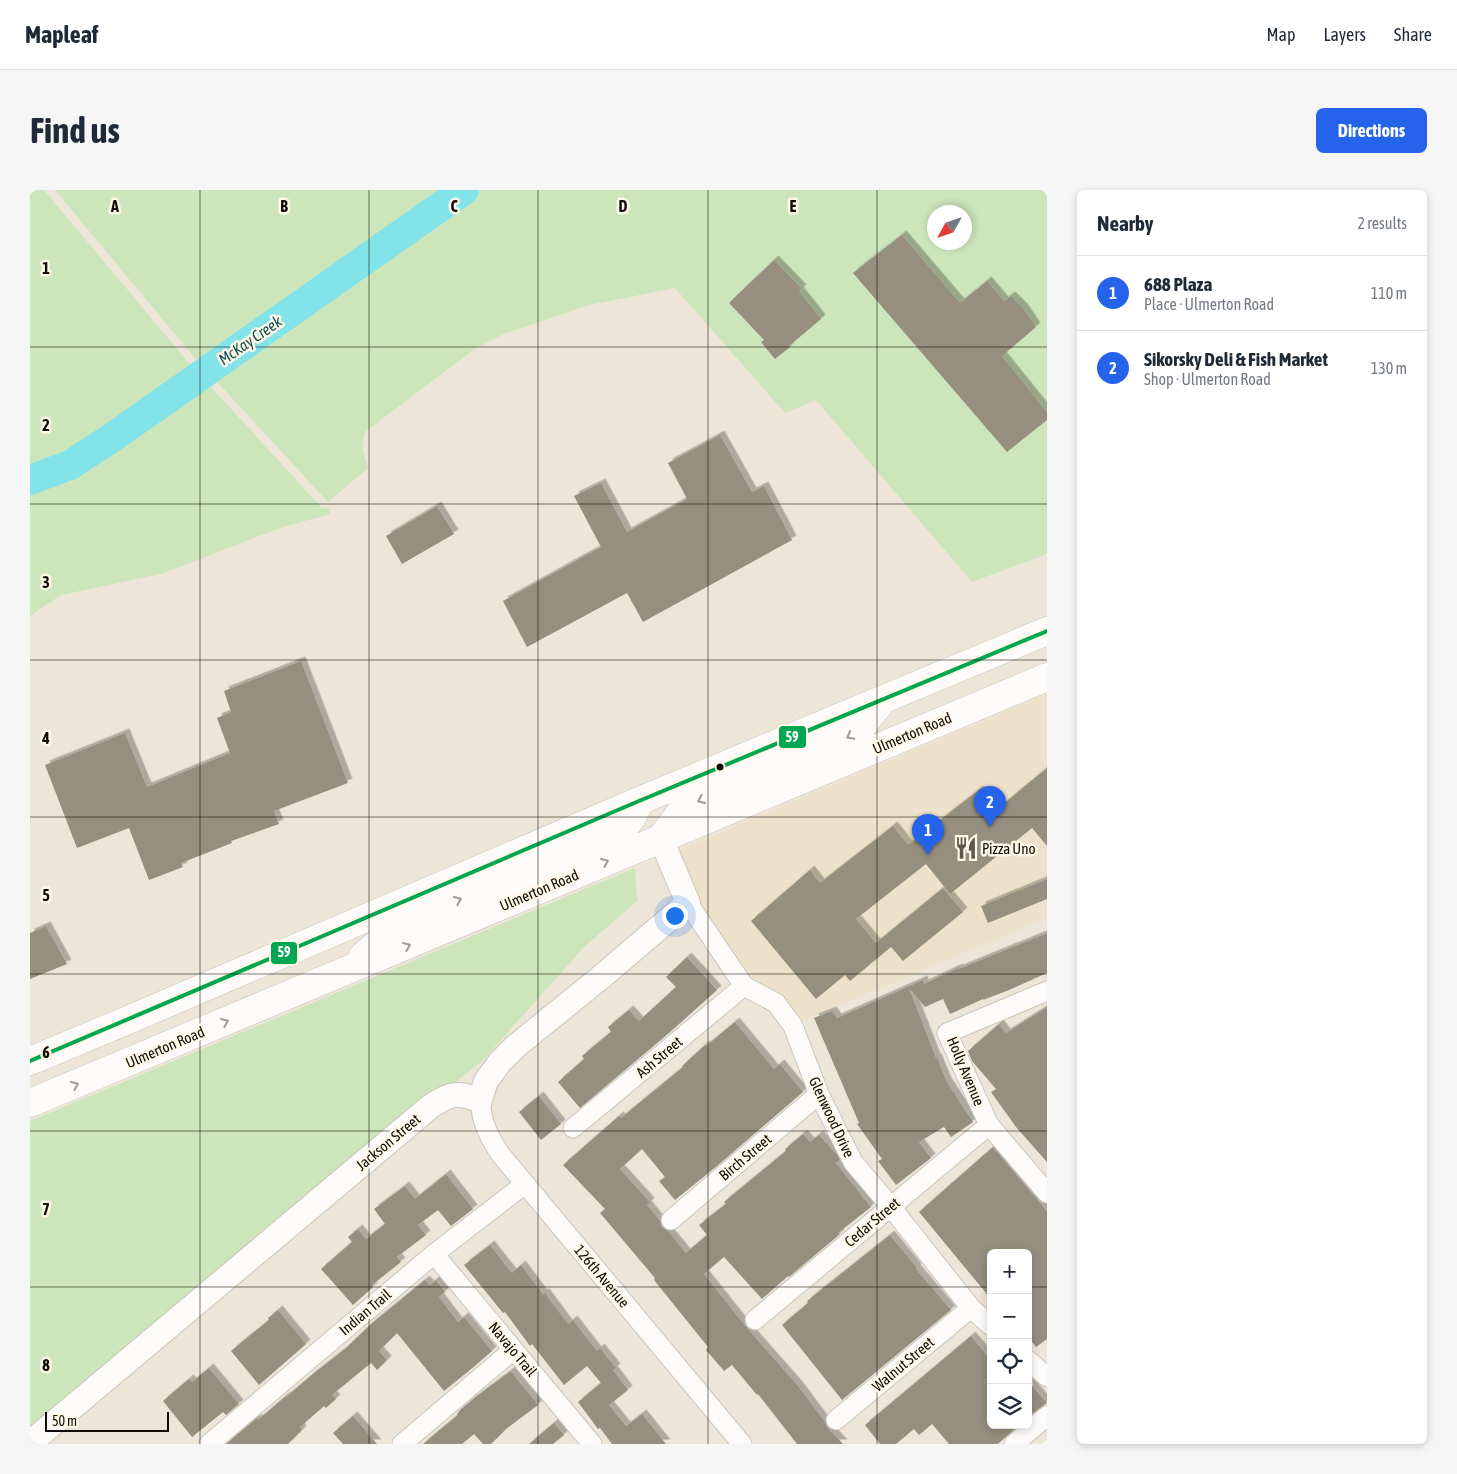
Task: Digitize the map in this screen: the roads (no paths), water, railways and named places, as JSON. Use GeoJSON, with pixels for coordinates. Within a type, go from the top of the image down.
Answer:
{"type":"FeatureCollection","features":[{"type":"Feature","properties":{"kind":"main road"},"geometry":{"type":"LineString","coordinates":[[30,1061],[639,801],[1047,631]]}},
{"type":"Feature","properties":{"kind":"main road","name":"Ulmerton Road"},"geometry":{"type":"LineString","coordinates":[[30,1103],[1047,677]]}},
{"type":"Feature","properties":{"kind":"main road"},"geometry":{"type":"LineString","coordinates":[[661,839],[684,807],[855,735],[882,701]]}},
{"type":"Feature","properties":{"kind":"main road"},"geometry":{"type":"LineString","coordinates":[[345,972],[399,924],[614,835],[624,828],[634,816],[639,801]]}},
{"type":"Feature","properties":{"kind":"street"},"geometry":{"type":"LineString","coordinates":[[480,1100],[486,1081],[500,1062],[516,1046],[688,903],[661,839]]}},
{"type":"Feature","properties":{"kind":"street","name":"Glenwood Drive"},"geometry":{"type":"LineString","coordinates":[[688,903],[744,986],[776,1002],[793,1026],[820,1094],[853,1162],[891,1207],[970,1308],[987,1323]]}},
{"type":"Feature","properties":{"kind":"street","name":"Ash Street"},"geometry":{"type":"LineString","coordinates":[[573,1128],[744,986]]}},
{"type":"Feature","properties":{"kind":"street","name":"Holly Avenue"},"geometry":{"type":"LineString","coordinates":[[1047,991],[947,1033],[989,1125],[1047,1193]]}},
{"type":"Feature","properties":{"kind":"street","name":"Birch Street"},"geometry":{"type":"LineString","coordinates":[[671,1220],[820,1094]]}},
{"type":"Feature","properties":{"kind":"street","name":"Jackson Street"},"geometry":{"type":"LineString","coordinates":[[30,1443],[431,1106],[448,1095],[466,1095],[480,1100]]}},
{"type":"Feature","properties":{"kind":"street","name":"126th Avenue"},"geometry":{"type":"LineString","coordinates":[[480,1100],[482,1116],[489,1137],[525,1184],[742,1444]]}},
{"type":"Feature","properties":{"kind":"street","name":"Cedar Street"},"geometry":{"type":"LineString","coordinates":[[755,1320],[989,1125]]}},
{"type":"Feature","properties":{"kind":"street","name":"Indian Trail"},"geometry":{"type":"LineString","coordinates":[[209,1444],[434,1254],[525,1184]]}},
{"type":"Feature","properties":{"kind":"street","name":"Navajo Trail"},"geometry":{"type":"LineString","coordinates":[[434,1254],[592,1444]]}},
{"type":"Feature","properties":{"kind":"street","name":"Walnut Street"},"geometry":{"type":"LineString","coordinates":[[836,1420],[970,1308]]}},
{"type":"Feature","properties":{"kind":"street"},"geometry":{"type":"LineString","coordinates":[[402,1444],[513,1350]]}},
{"type":"Feature","properties":{"kind":"street"},"geometry":{"type":"LineString","coordinates":[[1032,1364],[1047,1377]]}},
{"type":"Feature","properties":{"kind":"street"},"geometry":{"type":"LineString","coordinates":[[1014,1444],[1047,1416]]}},
{"type":"Feature","properties":{"kind":"waterway","name":"McKay Creek"},"geometry":{"type":"LineString","coordinates":[[30,480],[70,465],[113,437],[464,190]]}},
{"type":"Feature","properties":{"kind":"place","name":"Sikorsky Deli & Fish Market"},"geometry":{"type":"Point","coordinates":[990,827]}},
{"type":"Feature","properties":{"kind":"place","name":"Pizza Uno"},"geometry":{"type":"Point","coordinates":[966,848]}},
{"type":"Feature","properties":{"kind":"place","name":"688 Plaza"},"geometry":{"type":"Point","coordinates":[928,855]}}]}
